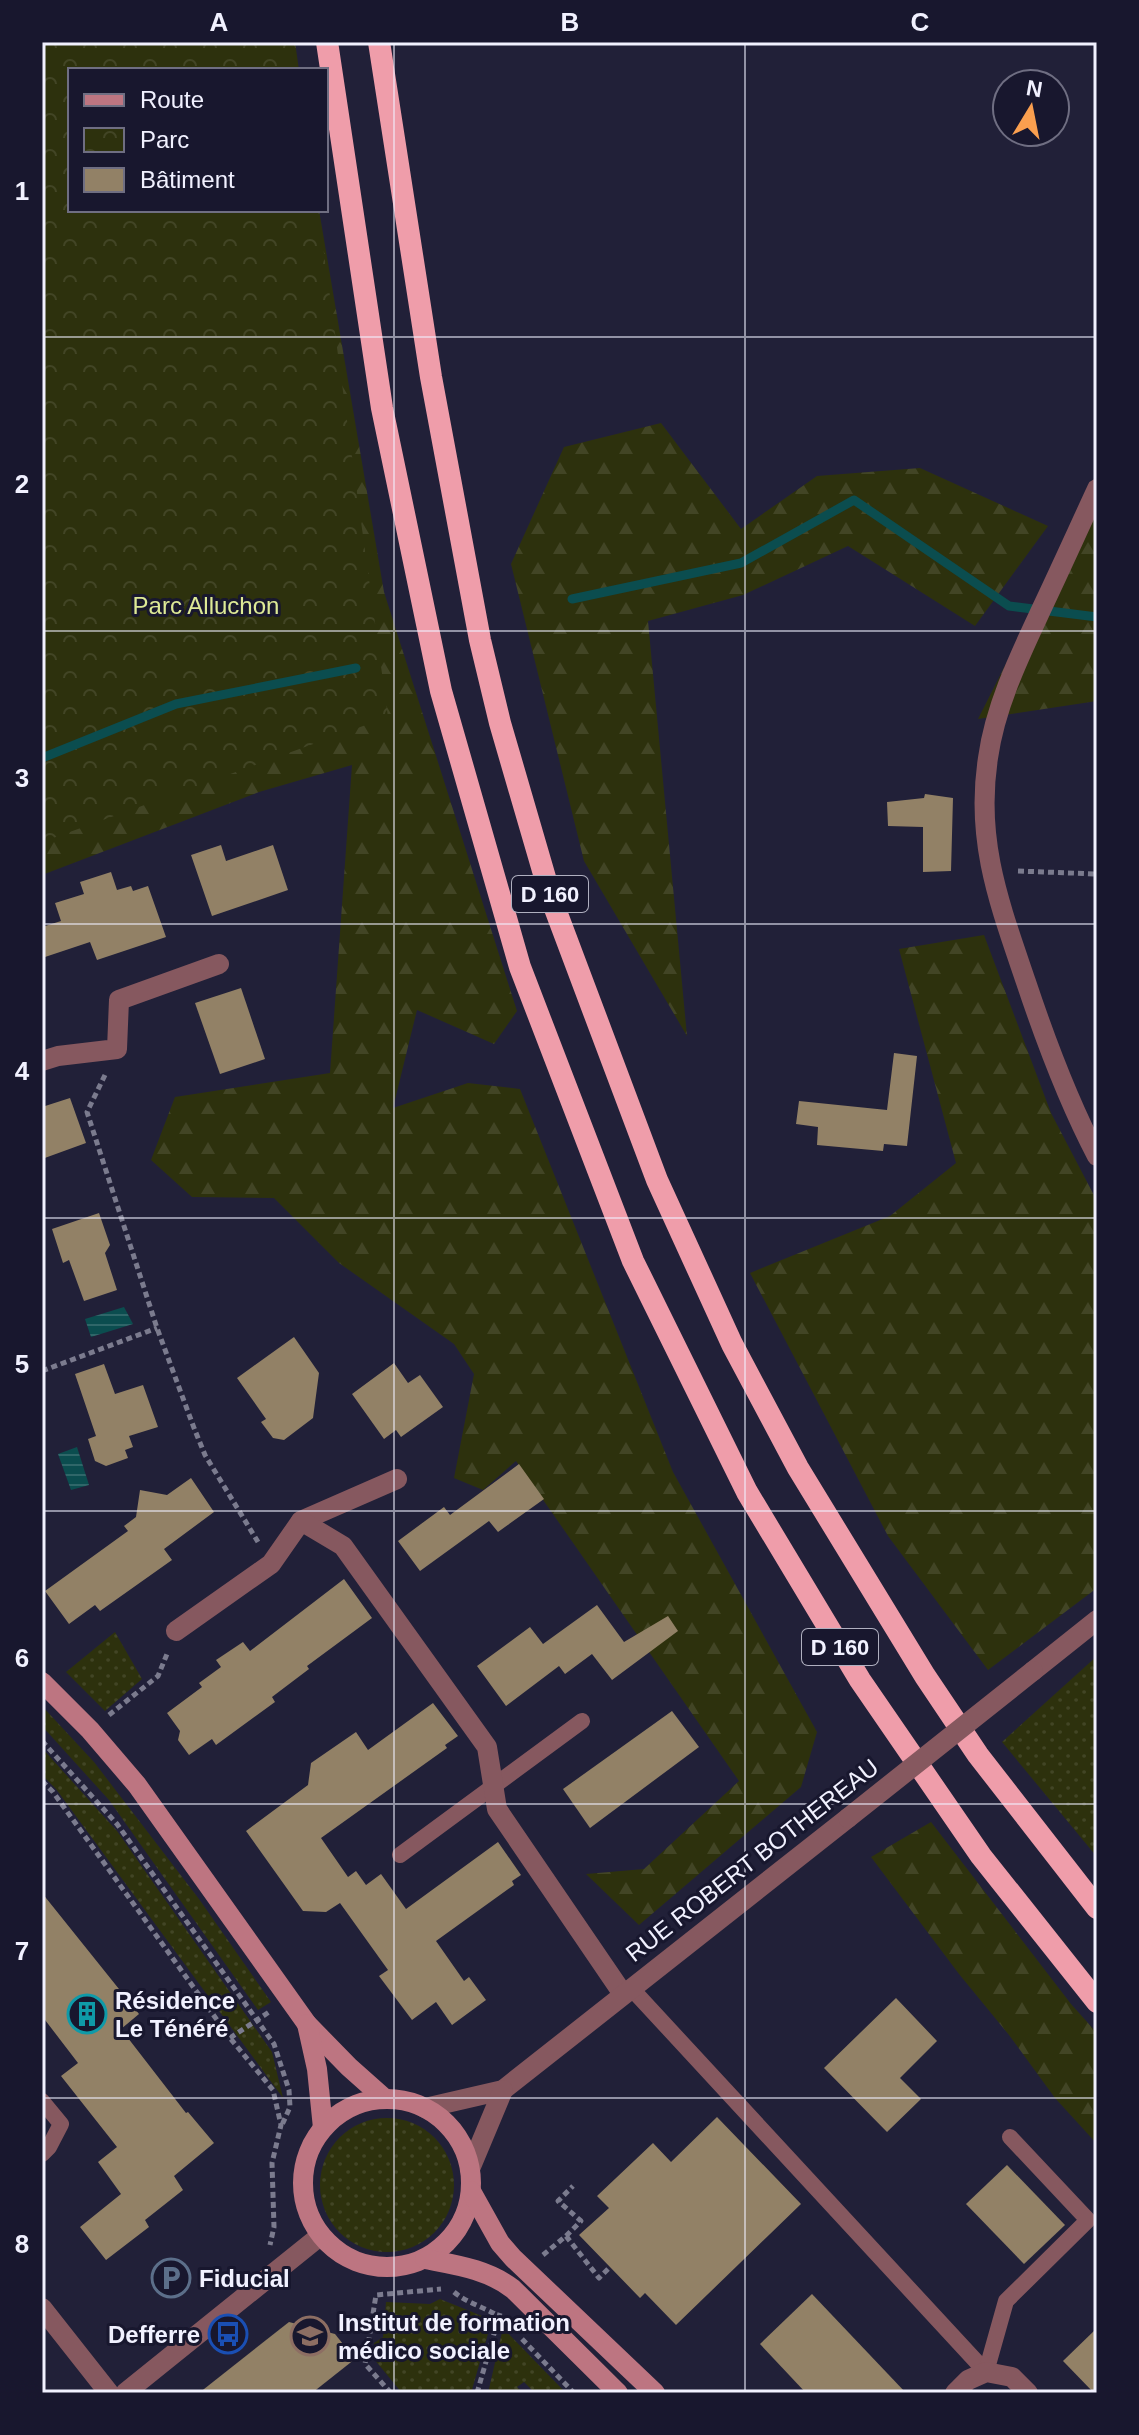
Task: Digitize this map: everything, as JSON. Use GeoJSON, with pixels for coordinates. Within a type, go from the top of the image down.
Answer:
{"type":"FeatureCollection","features":[{"type":"Feature","properties":{"kind":"highway","name":"D 160"},"geometry":{"type":"LineString","coordinates":[[327,42],[382,408],[441,691],[520,967],[633,1261],[747,1492],[860,1680],[981,1856],[1097,2002]]}},
{"type":"Feature","properties":{"kind":"highway","name":"D 160"},"geometry":{"type":"LineString","coordinates":[[379,42],[431,377],[480,640],[500,723],[551,898],[640,1137],[732,1344],[798,1468],[925,1676],[978,1755],[1097,1908]]}},
{"type":"Feature","properties":{"kind":"main road"},"geometry":{"type":"LineString","coordinates":[[42,1682],[90,1730],[146,1797],[307,2024],[385,2099]]}},
{"type":"Feature","properties":{"kind":"main road"},"geometry":{"type":"LineString","coordinates":[[307,2024],[317,2069],[323,2128]]}},
{"type":"Feature","properties":{"kind":"main road"},"geometry":{"type":"LineString","coordinates":[[385,2099],[405,2101],[425,2108],[446,2123],[462,2144],[470,2169],[471,2191],[457,2231],[425,2259],[398,2267],[369,2266],[342,2255],[320,2236],[309,2216],[303,2194],[303,2171],[309,2148],[323,2128],[348,2107],[385,2099]]}},
{"type":"Feature","properties":{"kind":"main road"},"geometry":{"type":"LineString","coordinates":[[471,2191],[500,2243],[513,2258],[655,2393]]}},
{"type":"Feature","properties":{"kind":"main road"},"geometry":{"type":"LineString","coordinates":[[425,2259],[499,2278],[618,2393]]}},
{"type":"Feature","properties":{"kind":"street"},"geometry":{"type":"LineString","coordinates":[[1097,489],[1014,669],[988,756],[983,807],[990,870],[1040,1024],[1082,1128],[1097,1156]]}},
{"type":"Feature","properties":{"kind":"street"},"geometry":{"type":"LineString","coordinates":[[42,1061],[58,1056],[117,1049],[119,1000],[219,964]]}},
{"type":"Feature","properties":{"kind":"street"},"geometry":{"type":"LineString","coordinates":[[176,1631],[271,1564],[301,1521],[397,1479]]}},
{"type":"Feature","properties":{"kind":"street"},"geometry":{"type":"LineString","coordinates":[[301,1521],[343,1546],[487,1747],[497,1809],[627,1991]]}},
{"type":"Feature","properties":{"kind":"street","name":"RUE ROBERT BOTHEREAU"},"geometry":{"type":"LineString","coordinates":[[425,2108],[503,2090],[1097,1620]]}},
{"type":"Feature","properties":{"kind":"street","name":"RUE ROBERT BOTHEREAU"},"geometry":{"type":"LineString","coordinates":[[470,2169],[503,2090]]}},
{"type":"Feature","properties":{"kind":"street"},"geometry":{"type":"LineString","coordinates":[[125,2393],[320,2236]]}},
{"type":"Feature","properties":{"kind":"street"},"geometry":{"type":"LineString","coordinates":[[42,2308],[109,2393]]}},
{"type":"Feature","properties":{"kind":"street"},"geometry":{"type":"LineString","coordinates":[[955,2393],[968,2380],[986,2372],[1012,2377],[1028,2393]]}},
{"type":"Feature","properties":{"kind":"lane"},"geometry":{"type":"LineString","coordinates":[[400,1855],[582,1721]]}},
{"type":"Feature","properties":{"kind":"lane"},"geometry":{"type":"LineString","coordinates":[[627,1991],[986,2372]]}},
{"type":"Feature","properties":{"kind":"lane"},"geometry":{"type":"LineString","coordinates":[[42,2101],[61,2124],[42,2154]]}},
{"type":"Feature","properties":{"kind":"lane"},"geometry":{"type":"LineString","coordinates":[[986,2372],[1006,2301],[1088,2220],[1010,2137]]}},
{"type":"Feature","properties":{"kind":"path"},"geometry":{"type":"LineString","coordinates":[[990,870],[1097,874]]}},
{"type":"Feature","properties":{"kind":"path"},"geometry":{"type":"LineString","coordinates":[[117,1049],[87,1112],[157,1328],[205,1455],[271,1564]]}},
{"type":"Feature","properties":{"kind":"path"},"geometry":{"type":"LineString","coordinates":[[42,1371],[157,1328]]}},
{"type":"Feature","properties":{"kind":"path"},"geometry":{"type":"LineString","coordinates":[[90,1730],[158,1676],[176,1631]]}},
{"type":"Feature","properties":{"kind":"path"},"geometry":{"type":"LineString","coordinates":[[42,1741],[117,1824],[274,2044],[289,2090],[290,2107],[281,2125],[272,2163],[274,2227],[269,2248]]}},
{"type":"Feature","properties":{"kind":"path"},"geometry":{"type":"LineString","coordinates":[[42,1781],[230,2038],[273,2090],[281,2125]]}},
{"type":"Feature","properties":{"kind":"path"},"geometry":{"type":"LineString","coordinates":[[230,2038],[289,2000]]}},
{"type":"Feature","properties":{"kind":"path"},"geometry":{"type":"LineString","coordinates":[[566,2236],[581,2221],[558,2201],[573,2186]]}},
{"type":"Feature","properties":{"kind":"path"},"geometry":{"type":"LineString","coordinates":[[391,2393],[365,2364],[376,2295],[449,2289],[464,2301],[500,2316],[506,2322]]}},
{"type":"Feature","properties":{"kind":"path"},"geometry":{"type":"LineString","coordinates":[[477,2393],[500,2316]]}},
{"type":"Feature","properties":{"kind":"path"},"geometry":{"type":"LineString","coordinates":[[513,2329],[574,2393]]}},
{"type":"Feature","properties":{"kind":"green space","name":"Parc Alluchon"},"geometry":{"type":"Polygon","coordinates":[[[42,42],[295,42],[299,68],[68,68],[68,212],[318,212],[388,717],[42,842],[42,42]]]}},
{"type":"Feature","properties":{"kind":"green space"},"geometry":{"type":"Polygon","coordinates":[[[241,212],[319,212],[384,592],[517,1011],[494,1044],[417,1010],[393,1108],[468,1083],[520,1089],[673,1472],[817,1732],[801,1787],[639,1925],[586,1874],[644,1869],[739,1781],[516,1461],[483,1490],[454,1478],[474,1374],[454,1344],[339,1263],[274,1198],[192,1197],[151,1160],[175,1097],[330,1073],[352,765],[259,792],[42,875],[42,732],[241,212]]]}},
{"type":"Feature","properties":{"kind":"green space"},"geometry":{"type":"Polygon","coordinates":[[[661,423],[741,529],[817,476],[920,468],[1048,526],[975,626],[848,546],[743,595],[648,621],[687,1036],[584,861],[511,564],[564,447],[661,423]]]}},
{"type":"Feature","properties":{"kind":"green space"},"geometry":{"type":"Polygon","coordinates":[[[1097,484],[1097,701],[978,719],[1097,484]]]}},
{"type":"Feature","properties":{"kind":"green space"},"geometry":{"type":"Polygon","coordinates":[[[984,935],[1051,1113],[1097,1201],[1097,1588],[988,1670],[888,1536],[750,1273],[890,1216],[956,1163],[899,949],[984,935]]]}},
{"type":"Feature","properties":{"kind":"green space"},"geometry":{"type":"Polygon","coordinates":[[[115,1632],[142,1679],[105,1711],[66,1672],[115,1632]]]}},
{"type":"Feature","properties":{"kind":"green space"},"geometry":{"type":"Polygon","coordinates":[[[1097,1656],[1097,1857],[1002,1742],[1097,1656]]]}},
{"type":"Feature","properties":{"kind":"green space"},"geometry":{"type":"Polygon","coordinates":[[[42,1706],[94,1762],[199,1899],[271,2002],[258,2010],[109,1800],[42,1726],[42,1706]]]}},
{"type":"Feature","properties":{"kind":"green space"},"geometry":{"type":"Polygon","coordinates":[[[42,1748],[117,1831],[272,2052],[283,2098],[56,1789],[42,1775],[42,1748]]]}},
{"type":"Feature","properties":{"kind":"green space"},"geometry":{"type":"Polygon","coordinates":[[[931,1822],[1071,2004],[1097,2033],[1097,2144],[1055,2098],[871,1857],[931,1822]]]}},
{"type":"Feature","properties":{"kind":"green space"},"geometry":{"type":"Polygon","coordinates":[[[387,2118],[412,2124],[434,2138],[448,2160],[454,2185],[448,2210],[434,2232],[412,2246],[387,2252],[362,2246],[340,2232],[326,2210],[320,2185],[326,2160],[340,2138],[362,2124],[387,2118]]]}},
{"type":"Feature","properties":{"kind":"green space"},"geometry":{"type":"Polygon","coordinates":[[[440,2299],[492,2320],[471,2393],[402,2393],[374,2359],[374,2343],[383,2337],[386,2302],[430,2304],[440,2299]]]}},
{"type":"Feature","properties":{"kind":"green space"},"geometry":{"type":"Polygon","coordinates":[[[503,2328],[566,2393],[535,2393],[524,2382],[517,2387],[523,2393],[488,2393],[503,2328]]]}},
{"type":"Feature","properties":{"kind":"shaded area"},"geometry":{"type":"Polygon","coordinates":[[[124,1307],[133,1324],[91,1337],[85,1319],[124,1307]]]}},
{"type":"Feature","properties":{"kind":"shaded area"},"geometry":{"type":"Polygon","coordinates":[[[77,1447],[89,1485],[71,1490],[58,1454],[77,1447]]]}},
{"type":"Feature","properties":{"kind":"building"},"geometry":{"type":"Polygon","coordinates":[[[925,794],[953,798],[951,871],[923,872],[923,827],[888,826],[887,802],[924,798],[925,794]]]}},
{"type":"Feature","properties":{"kind":"building"},"geometry":{"type":"Polygon","coordinates":[[[221,845],[226,861],[273,845],[288,890],[212,916],[191,855],[221,845]]]}},
{"type":"Feature","properties":{"kind":"building"},"geometry":{"type":"Polygon","coordinates":[[[111,872],[117,890],[131,886],[133,891],[148,886],[166,937],[97,960],[90,942],[42,958],[42,927],[61,921],[55,903],[84,894],[80,882],[111,872]]]}},
{"type":"Feature","properties":{"kind":"building"},"geometry":{"type":"Polygon","coordinates":[[[241,988],[265,1059],[220,1074],[195,1003],[241,988]]]}},
{"type":"Feature","properties":{"kind":"building"},"geometry":{"type":"Polygon","coordinates":[[[894,1053],[917,1056],[907,1146],[884,1144],[883,1151],[817,1145],[818,1127],[796,1124],[799,1101],[887,1110],[894,1053]]]}},
{"type":"Feature","properties":{"kind":"building"},"geometry":{"type":"Polygon","coordinates":[[[70,1098],[86,1143],[42,1159],[42,1107],[70,1098]]]}},
{"type":"Feature","properties":{"kind":"building"},"geometry":{"type":"Polygon","coordinates":[[[99,1213],[110,1245],[105,1253],[117,1290],[84,1301],[69,1260],[63,1263],[52,1229],[99,1213]]]}},
{"type":"Feature","properties":{"kind":"building"},"geometry":{"type":"Polygon","coordinates":[[[294,1337],[319,1373],[313,1418],[284,1440],[273,1438],[261,1422],[266,1419],[237,1378],[294,1337]]]}},
{"type":"Feature","properties":{"kind":"building"},"geometry":{"type":"Polygon","coordinates":[[[394,1363],[408,1383],[420,1375],[443,1407],[401,1437],[396,1430],[384,1439],[352,1394],[394,1363]]]}},
{"type":"Feature","properties":{"kind":"building"},"geometry":{"type":"Polygon","coordinates":[[[104,1364],[115,1394],[143,1385],[158,1427],[129,1436],[133,1447],[125,1450],[128,1458],[106,1466],[95,1461],[88,1439],[96,1436],[75,1374],[104,1364]]]}},
{"type":"Feature","properties":{"kind":"building"},"geometry":{"type":"Polygon","coordinates":[[[519,1464],[544,1499],[498,1532],[489,1521],[420,1571],[398,1541],[444,1507],[450,1515],[519,1464]]]}},
{"type":"Feature","properties":{"kind":"building"},"geometry":{"type":"Polygon","coordinates":[[[191,1478],[214,1512],[164,1549],[172,1560],[100,1611],[95,1605],[69,1624],[45,1591],[128,1531],[124,1526],[136,1517],[140,1490],[167,1495],[191,1478]]]}},
{"type":"Feature","properties":{"kind":"building"},"geometry":{"type":"Polygon","coordinates":[[[344,1579],[372,1618],[307,1666],[309,1669],[272,1697],[275,1702],[216,1745],[212,1739],[189,1755],[178,1740],[180,1731],[167,1713],[202,1687],[199,1683],[221,1667],[216,1660],[243,1642],[250,1651],[344,1579]]]}},
{"type":"Feature","properties":{"kind":"building"},"geometry":{"type":"Polygon","coordinates":[[[597,1605],[624,1642],[668,1616],[678,1631],[612,1680],[592,1654],[565,1674],[559,1666],[506,1706],[477,1666],[530,1627],[543,1644],[597,1605]]]}},
{"type":"Feature","properties":{"kind":"building"},"geometry":{"type":"Polygon","coordinates":[[[433,1703],[458,1736],[445,1745],[447,1748],[321,1838],[348,1877],[356,1871],[366,1885],[381,1874],[406,1909],[498,1842],[521,1875],[512,1881],[514,1885],[436,1941],[464,1981],[469,1977],[486,2000],[452,2025],[436,2002],[412,2020],[379,1976],[388,1970],[340,1903],[326,1912],[303,1911],[246,1831],[308,1785],[311,1763],[356,1732],[368,1750],[433,1703]]]}},
{"type":"Feature","properties":{"kind":"building"},"geometry":{"type":"Polygon","coordinates":[[[672,1711],[699,1747],[590,1828],[563,1789],[672,1711]]]}},
{"type":"Feature","properties":{"kind":"building"},"geometry":{"type":"Polygon","coordinates":[[[42,1893],[139,2014],[121,2029],[186,2113],[214,2143],[174,2176],[183,2190],[145,2220],[149,2227],[106,2260],[80,2227],[121,2194],[98,2162],[117,2147],[61,2076],[78,2063],[42,2016],[42,1893]]]}},
{"type":"Feature","properties":{"kind":"building"},"geometry":{"type":"Polygon","coordinates":[[[896,1998],[937,2041],[900,2078],[921,2099],[887,2132],[824,2068],[896,1998]]]}},
{"type":"Feature","properties":{"kind":"building"},"geometry":{"type":"Polygon","coordinates":[[[717,2117],[801,2204],[676,2325],[645,2293],[640,2298],[579,2235],[609,2208],[597,2196],[653,2143],[671,2162],[717,2117]]]}},
{"type":"Feature","properties":{"kind":"building"},"geometry":{"type":"Polygon","coordinates":[[[1007,2165],[1065,2225],[1024,2264],[966,2204],[1007,2165]]]}},
{"type":"Feature","properties":{"kind":"building"},"geometry":{"type":"Polygon","coordinates":[[[812,2294],[906,2393],[806,2393],[760,2344],[812,2294]]]}},
{"type":"Feature","properties":{"kind":"building"},"geometry":{"type":"Polygon","coordinates":[[[289,2322],[335,2334],[355,2359],[312,2393],[199,2393],[289,2322]]]}},
{"type":"Feature","properties":{"kind":"building"},"geometry":{"type":"Polygon","coordinates":[[[1097,2328],[1097,2393],[1094,2393],[1063,2361],[1097,2328]]]}},
{"type":"Feature","properties":{"kind":"waterway"},"geometry":{"type":"LineString","coordinates":[[572,599],[741,563],[854,500],[1009,606],[1097,617]]}},
{"type":"Feature","properties":{"kind":"waterway"},"geometry":{"type":"LineString","coordinates":[[42,758],[176,704],[356,668]]}},
{"type":"Feature","properties":{"kind":"place","name":"Résidence Le Ténéré"},"geometry":{"type":"Point","coordinates":[87,2014]}},
{"type":"Feature","properties":{"kind":"place","name":"Fiducial"},"geometry":{"type":"Point","coordinates":[171,2278]}},
{"type":"Feature","properties":{"kind":"place","name":"Defferre"},"geometry":{"type":"Point","coordinates":[228,2334]}},
{"type":"Feature","properties":{"kind":"place","name":"Institut de formation médico sociale"},"geometry":{"type":"Point","coordinates":[310,2336]}}]}
